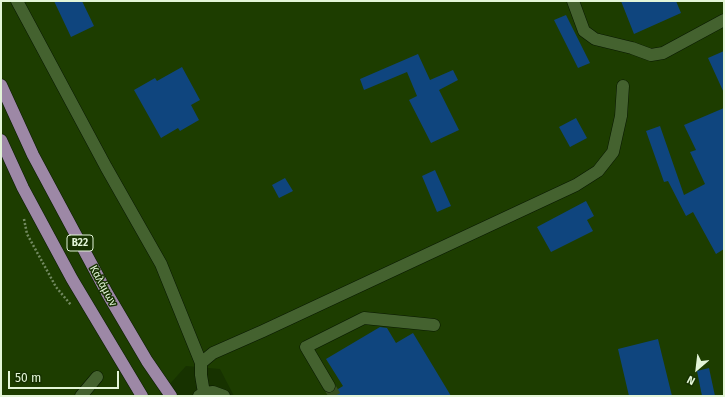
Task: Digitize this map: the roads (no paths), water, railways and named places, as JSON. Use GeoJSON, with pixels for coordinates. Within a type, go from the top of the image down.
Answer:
{"type":"FeatureCollection","features":[{"type":"Feature","properties":{"kind":"main road","name":"Καλάμων"},"geometry":{"type":"LineString","coordinates":[[1,85],[33,155],[106,293],[147,361],[171,396]]}},
{"type":"Feature","properties":{"kind":"main road","name":"Καλάμων"},"geometry":{"type":"LineString","coordinates":[[1,140],[23,188],[72,279],[142,396]]}},
{"type":"Feature","properties":{"kind":"street"},"geometry":{"type":"LineString","coordinates":[[17,1],[106,167],[161,264],[201,363],[201,395],[213,392],[224,396]]}},
{"type":"Feature","properties":{"kind":"street"},"geometry":{"type":"LineString","coordinates":[[573,1],[584,31],[595,38],[651,55],[663,53],[724,20]]}},
{"type":"Feature","properties":{"kind":"street"},"geometry":{"type":"LineString","coordinates":[[201,363],[213,353],[576,185],[598,171],[612,152],[621,116],[623,86]]}},
{"type":"Feature","properties":{"kind":"street"},"geometry":{"type":"LineString","coordinates":[[329,386],[306,347],[364,318],[434,325]]}},
{"type":"Feature","properties":{"kind":"street"},"geometry":{"type":"LineString","coordinates":[[81,396],[98,376]]}},
{"type":"Feature","properties":{"kind":"tunnel"},"geometry":{"type":"LineString","coordinates":[[329,386],[335,396]]}}]}
